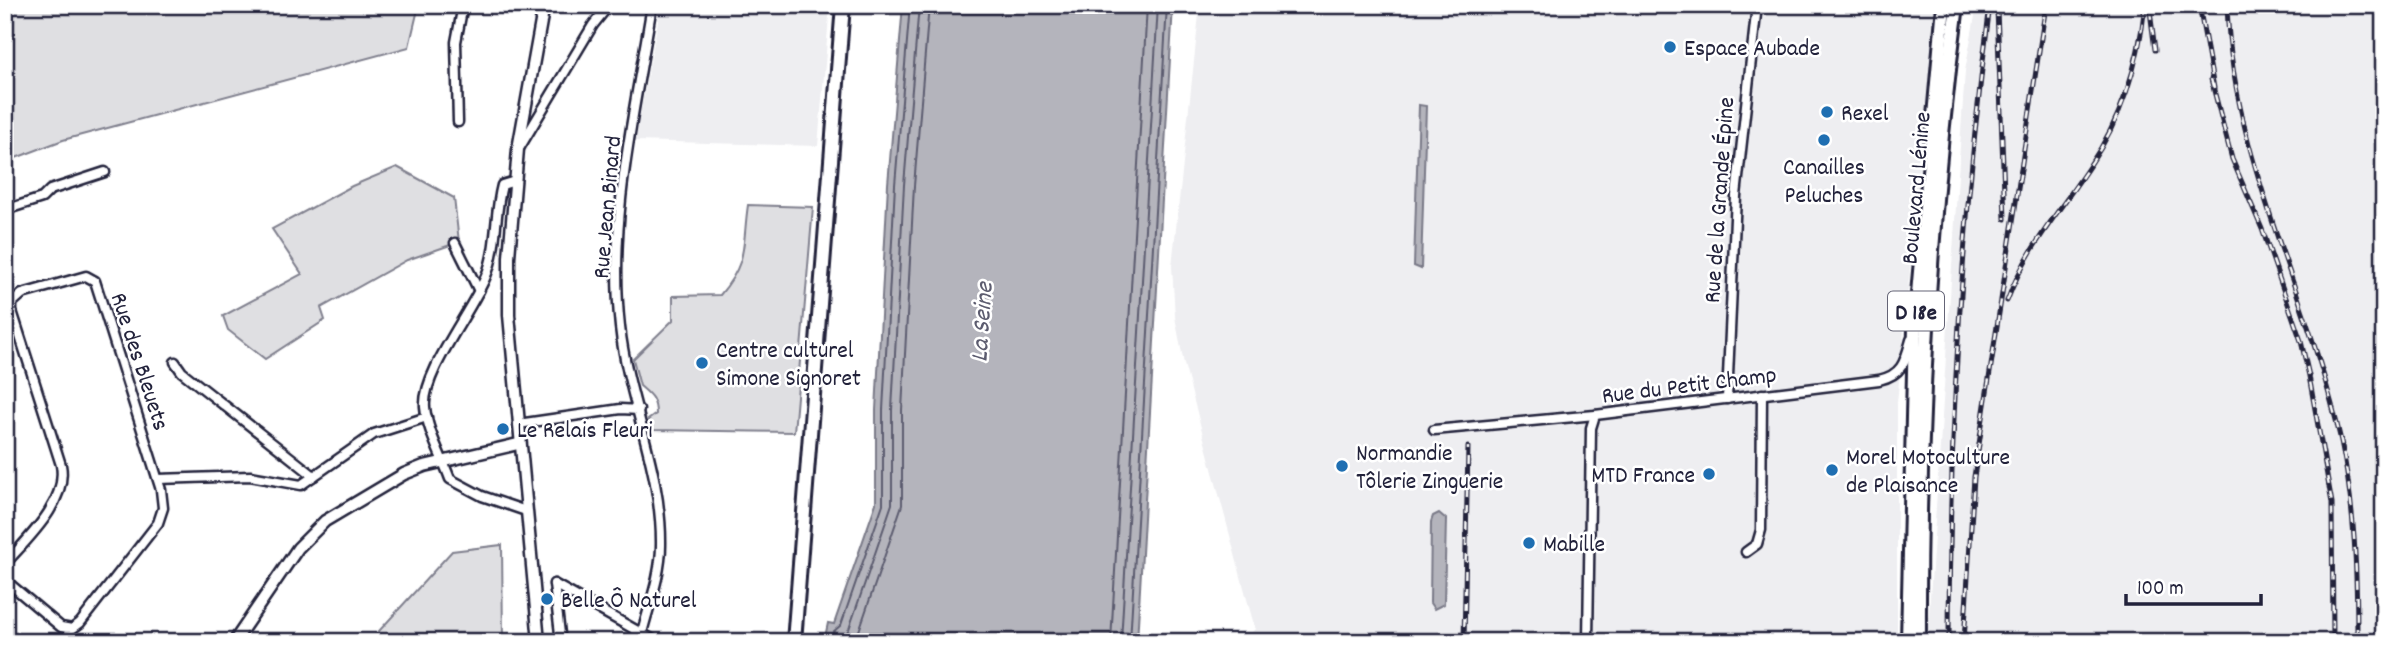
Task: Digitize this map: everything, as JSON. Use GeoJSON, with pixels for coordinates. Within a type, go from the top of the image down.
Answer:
{"type":"FeatureCollection","features":[{"type":"Feature","properties":{"kind":"main road"},"geometry":{"type":"LineString","coordinates":[[794,642],[843,5]]}},
{"type":"Feature","properties":{"kind":"main road","name":"Boulevard Lénine"},"geometry":{"type":"LineString","coordinates":[[1908,642],[1915,327],[1944,5]]}},
{"type":"Feature","properties":{"kind":"main road","name":"Boulevard Lénine"},"geometry":{"type":"LineString","coordinates":[[1919,642],[1920,422],[1925,315],[1939,148],[1957,5]]}},
{"type":"Feature","properties":{"kind":"street"},"geometry":{"type":"LineString","coordinates":[[458,121],[456,42],[463,5]]}},
{"type":"Feature","properties":{"kind":"street"},"geometry":{"type":"LineString","coordinates":[[539,642],[518,444],[509,315],[518,149],[544,5]]}},
{"type":"Feature","properties":{"kind":"street"},"geometry":{"type":"LineString","coordinates":[[518,149],[593,25],[609,5]]}},
{"type":"Feature","properties":{"kind":"street","name":"Rue Jean Binard"},"geometry":{"type":"LineString","coordinates":[[642,633],[661,546],[660,520],[620,327],[618,255],[627,153],[652,5]]}},
{"type":"Feature","properties":{"kind":"street","name":"Rue de la Grande Épine"},"geometry":{"type":"LineString","coordinates":[[1727,399],[1735,209],[1745,94],[1757,5]]}},
{"type":"Feature","properties":{"kind":"street"},"geometry":{"type":"LineString","coordinates":[[5,210],[42,198],[50,190],[104,172]]}},
{"type":"Feature","properties":{"kind":"street"},"geometry":{"type":"LineString","coordinates":[[515,181],[505,183],[500,188],[493,254],[479,291],[427,384],[427,417],[454,482],[526,511]]}},
{"type":"Feature","properties":{"kind":"street"},"geometry":{"type":"LineString","coordinates":[[456,243],[479,291]]}},
{"type":"Feature","properties":{"kind":"street","name":"Rue des Bleuets"},"geometry":{"type":"LineString","coordinates":[[5,580],[61,627],[76,627],[158,523],[163,508],[158,479],[95,281],[80,276],[17,296],[12,311],[61,465],[62,485],[55,502],[6,562]]}},
{"type":"Feature","properties":{"kind":"street","name":"Rue du Petit Champ"},"geometry":{"type":"LineString","coordinates":[[1434,430],[1595,415],[1890,378],[1906,361],[1915,327]]}},
{"type":"Feature","properties":{"kind":"street"},"geometry":{"type":"LineString","coordinates":[[175,362],[183,372],[314,476]]}},
{"type":"Feature","properties":{"kind":"street"},"geometry":{"type":"LineString","coordinates":[[1746,552],[1757,544],[1760,538],[1762,394]]}},
{"type":"Feature","properties":{"kind":"street"},"geometry":{"type":"LineString","coordinates":[[518,424],[639,410]]}},
{"type":"Feature","properties":{"kind":"street"},"geometry":{"type":"LineString","coordinates":[[1588,637],[1591,428],[1595,415]]}},
{"type":"Feature","properties":{"kind":"street"},"geometry":{"type":"LineString","coordinates":[[158,479],[250,476],[301,485],[374,434],[427,417]]}},
{"type":"Feature","properties":{"kind":"street"},"geometry":{"type":"LineString","coordinates":[[234,642],[298,548],[316,527],[389,481],[444,461],[518,444]]}},
{"type":"Feature","properties":{"kind":"street"},"geometry":{"type":"LineString","coordinates":[[561,642],[554,584],[657,642]]}},
{"type":"Feature","properties":{"kind":"shaded area"},"geometry":{"type":"Polygon","coordinates":[[[5,5],[419,5],[409,47],[63,140],[5,162],[5,5]]]}},
{"type":"Feature","properties":{"kind":"shaded area"},"geometry":{"type":"Polygon","coordinates":[[[661,5],[830,5],[818,146],[635,141],[661,5]]]}},
{"type":"Feature","properties":{"kind":"shaded area"},"geometry":{"type":"Polygon","coordinates":[[[1200,5],[1939,5],[1928,82],[1897,403],[1897,642],[1242,642],[1255,629],[1184,364],[1175,317],[1172,266],[1200,5]]]}},
{"type":"Feature","properties":{"kind":"shaded area"},"geometry":{"type":"Polygon","coordinates":[[[1977,5],[2384,5],[2384,642],[1927,642],[1965,71],[1977,5]]]}},
{"type":"Feature","properties":{"kind":"shaded area"},"geometry":{"type":"Polygon","coordinates":[[[397,167],[454,198],[459,242],[407,260],[321,308],[325,320],[265,359],[228,330],[223,316],[302,274],[272,229],[352,186],[397,167]]]}},
{"type":"Feature","properties":{"kind":"shaded area"},"geometry":{"type":"Polygon","coordinates":[[[748,205],[813,207],[794,432],[650,430],[648,420],[656,414],[655,404],[640,386],[633,359],[673,320],[673,296],[720,295],[729,283],[743,252],[748,205]]]}},
{"type":"Feature","properties":{"kind":"shaded area"},"geometry":{"type":"Polygon","coordinates":[[[502,545],[503,642],[369,642],[452,551],[502,545]]]}},
{"type":"Feature","properties":{"kind":"water","name":"La Seine"},"geometry":{"type":"Polygon","coordinates":[[[903,5],[1173,5],[1137,642],[824,642],[828,623],[834,624],[876,503],[876,410],[888,184],[903,5]]]}},
{"type":"Feature","properties":{"kind":"water"},"geometry":{"type":"Polygon","coordinates":[[[1419,105],[1426,106],[1421,269],[1414,266],[1419,105]]]}},
{"type":"Feature","properties":{"kind":"water"},"geometry":{"type":"Polygon","coordinates":[[[1439,513],[1446,519],[1444,604],[1434,609],[1430,603],[1431,522],[1433,516],[1439,513]]]}},
{"type":"Feature","properties":{"kind":"railway"},"geometry":{"type":"LineString","coordinates":[[1949,642],[1951,482],[1959,323],[1972,164],[1990,5]]}},
{"type":"Feature","properties":{"kind":"railway"},"geometry":{"type":"LineString","coordinates":[[1964,642],[1974,477],[2046,5]]}},
{"type":"Feature","properties":{"kind":"railway"},"geometry":{"type":"LineString","coordinates":[[2007,301],[2034,247],[2112,128],[2134,68],[2145,5]]}},
{"type":"Feature","properties":{"kind":"railway"},"geometry":{"type":"LineString","coordinates":[[2199,5],[2214,88]]}},
{"type":"Feature","properties":{"kind":"railway"},"geometry":{"type":"LineString","coordinates":[[2227,5],[2232,62],[2242,117],[2327,386],[2341,441],[2354,541],[2357,642]]}},
{"type":"Feature","properties":{"kind":"railway"},"geometry":{"type":"LineString","coordinates":[[1997,9],[2005,219]]}},
{"type":"Feature","properties":{"kind":"railway"},"geometry":{"type":"LineString","coordinates":[[2150,11],[2155,50]]}},
{"type":"Feature","properties":{"kind":"railway"},"geometry":{"type":"LineString","coordinates":[[2211,79],[2232,159],[2262,229],[2301,341],[2309,376],[2332,503],[2333,642]]}},
{"type":"Feature","properties":{"kind":"railway"},"geometry":{"type":"LineString","coordinates":[[1464,642],[1468,447]]}},
{"type":"Feature","properties":{"kind":"place","name":"Espace Aubade"},"geometry":{"type":"Point","coordinates":[1670,47]}},
{"type":"Feature","properties":{"kind":"place","name":"Rexel"},"geometry":{"type":"Point","coordinates":[1827,112]}},
{"type":"Feature","properties":{"kind":"place","name":"Canailles Peluches"},"geometry":{"type":"Point","coordinates":[1824,140]}},
{"type":"Feature","properties":{"kind":"place","name":"Centre culturel Simone Signoret"},"geometry":{"type":"Point","coordinates":[702,363]}},
{"type":"Feature","properties":{"kind":"place","name":"Le Relais Fleuri"},"geometry":{"type":"Point","coordinates":[503,429]}},
{"type":"Feature","properties":{"kind":"place","name":"Normandie Tôlerie Zinguerie"},"geometry":{"type":"Point","coordinates":[1342,466]}},
{"type":"Feature","properties":{"kind":"place","name":"Morel Motoculture de Plaisance"},"geometry":{"type":"Point","coordinates":[1832,470]}},
{"type":"Feature","properties":{"kind":"place","name":"MTD France"},"geometry":{"type":"Point","coordinates":[1709,474]}},
{"type":"Feature","properties":{"kind":"place","name":"Mabille"},"geometry":{"type":"Point","coordinates":[1529,543]}},
{"type":"Feature","properties":{"kind":"place","name":"Belle Ô Naturel"},"geometry":{"type":"Point","coordinates":[547,599]}}]}
